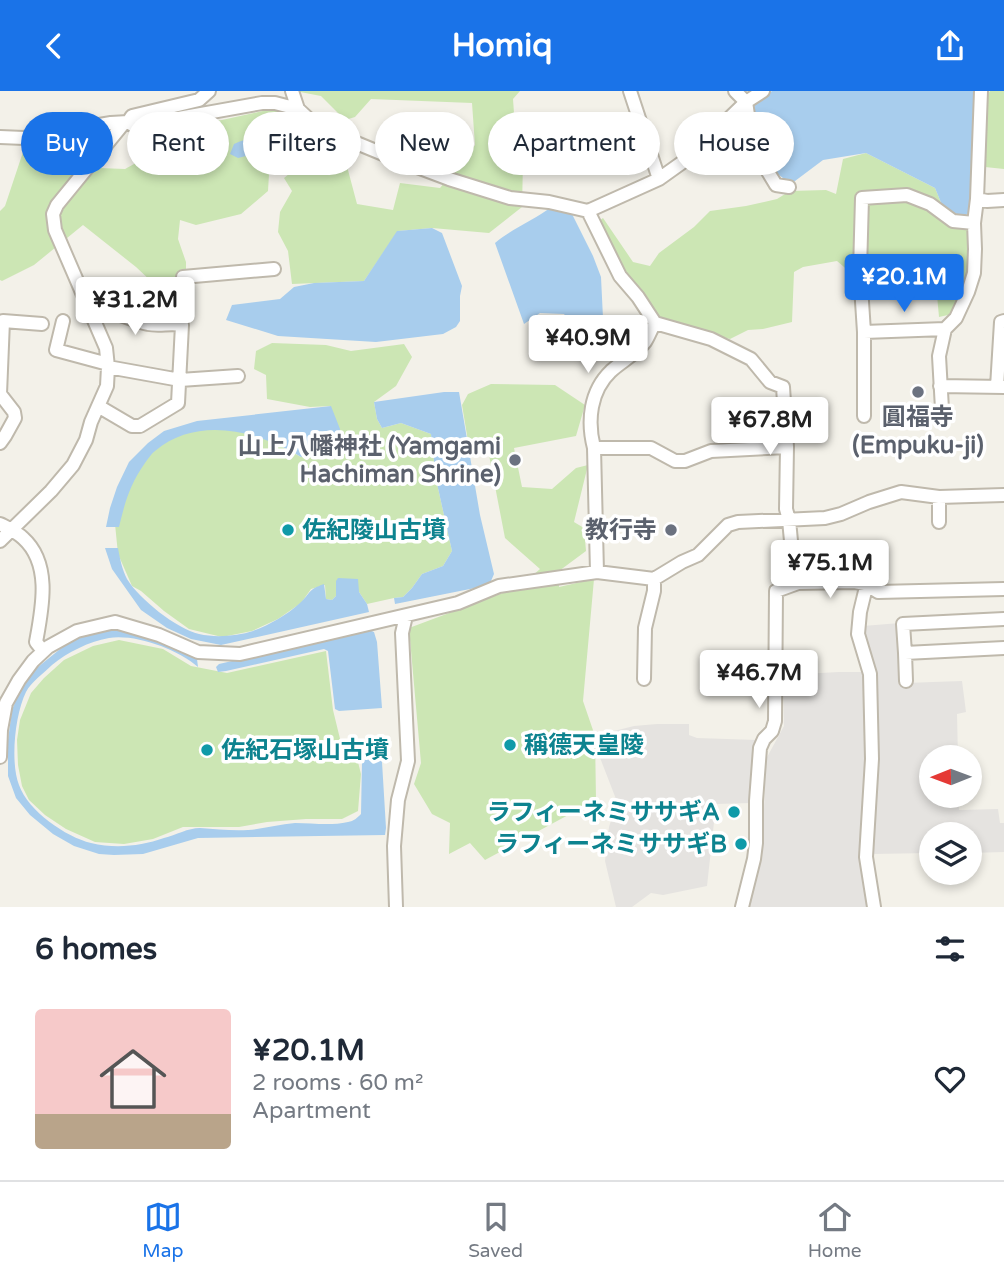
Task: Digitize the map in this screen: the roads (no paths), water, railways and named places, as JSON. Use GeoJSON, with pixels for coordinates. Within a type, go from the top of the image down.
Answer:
{"type":"FeatureCollection","features":[{"type":"Feature","properties":{"kind":"street"},"geometry":{"type":"LineString","coordinates":[[0,541],[6,527],[51,491],[73,465],[107,386],[106,348],[55,230],[54,214],[57,205],[132,116],[199,100],[209,91]]}},
{"type":"Feature","properties":{"kind":"street"},"geometry":{"type":"LineString","coordinates":[[292,91],[298,109]]}},
{"type":"Feature","properties":{"kind":"street"},"geometry":{"type":"LineString","coordinates":[[630,91],[659,179]]}},
{"type":"Feature","properties":{"kind":"street"},"geometry":{"type":"LineString","coordinates":[[735,91],[746,101],[753,147],[776,185],[789,187]]}},
{"type":"Feature","properties":{"kind":"street"},"geometry":{"type":"LineString","coordinates":[[0,137],[24,138],[111,123],[134,126],[275,103],[298,109],[313,123],[337,135],[449,179],[510,198],[550,202],[588,211],[659,179],[687,159],[746,101],[763,91]]}},
{"type":"Feature","properties":{"kind":"street"},"geometry":{"type":"LineString","coordinates":[[942,409],[939,356],[945,329],[956,318],[974,273],[981,91]]}},
{"type":"Feature","properties":{"kind":"street"},"geometry":{"type":"LineString","coordinates":[[864,416],[864,332],[860,271],[862,198],[907,195],[930,204],[953,221],[974,223]]}},
{"type":"Feature","properties":{"kind":"street"},"geometry":{"type":"LineString","coordinates":[[977,199],[1004,200]]}},
{"type":"Feature","properties":{"kind":"street"},"geometry":{"type":"LineString","coordinates":[[588,211],[620,276],[655,323],[711,339],[751,359],[770,382],[783,387],[787,447],[785,499],[798,583]]}},
{"type":"Feature","properties":{"kind":"street"},"geometry":{"type":"LineString","coordinates":[[176,324],[181,318],[183,277],[274,269]]}},
{"type":"Feature","properties":{"kind":"street"},"geometry":{"type":"LineString","coordinates":[[89,310],[99,309],[148,324],[182,325],[178,403],[140,426],[132,426],[98,406]]}},
{"type":"Feature","properties":{"kind":"street"},"geometry":{"type":"LineString","coordinates":[[0,443],[15,418],[14,412],[0,394],[3,321],[42,324]]}},
{"type":"Feature","properties":{"kind":"street"},"geometry":{"type":"LineString","coordinates":[[63,321],[56,350],[108,366],[180,380],[238,376]]}},
{"type":"Feature","properties":{"kind":"street"},"geometry":{"type":"LineString","coordinates":[[940,386],[1000,387],[1001,322],[1004,321]]}},
{"type":"Feature","properties":{"kind":"street"},"geometry":{"type":"LineString","coordinates":[[597,572],[594,447],[590,418],[592,402],[610,372],[644,344],[655,323]]}},
{"type":"Feature","properties":{"kind":"street"},"geometry":{"type":"LineString","coordinates":[[864,332],[945,329]]}},
{"type":"Feature","properties":{"kind":"street"},"geometry":{"type":"LineString","coordinates":[[594,447],[651,448],[675,461],[685,461],[711,451],[787,447]]}},
{"type":"Feature","properties":{"kind":"street"},"geometry":{"type":"LineString","coordinates":[[0,757],[6,703],[19,680],[48,647],[78,631],[116,622],[159,635],[198,652],[240,654],[458,603],[499,586],[597,572],[654,579],[698,555],[729,525],[738,522],[825,518],[841,515],[869,502],[901,492],[939,497],[1004,495]]}},
{"type":"Feature","properties":{"kind":"street"},"geometry":{"type":"LineString","coordinates":[[939,497],[939,522]]}},
{"type":"Feature","properties":{"kind":"street"},"geometry":{"type":"LineString","coordinates":[[6,527],[24,538],[38,561],[43,585],[42,612],[36,642],[43,652]]}},
{"type":"Feature","properties":{"kind":"street"},"geometry":{"type":"LineString","coordinates":[[873,558],[860,612],[858,633],[870,674],[872,759],[866,857],[874,907]]}},
{"type":"Feature","properties":{"kind":"street"},"geometry":{"type":"LineString","coordinates":[[643,679],[645,628],[654,591],[654,579]]}},
{"type":"Feature","properties":{"kind":"street"},"geometry":{"type":"LineString","coordinates":[[742,907],[755,851],[760,748],[772,731],[775,721],[776,591],[798,583],[854,582],[866,584],[878,592],[1004,589]]}},
{"type":"Feature","properties":{"kind":"street"},"geometry":{"type":"LineString","coordinates":[[396,907],[394,846],[398,800],[408,761],[402,633],[406,616]]}},
{"type":"Feature","properties":{"kind":"street"},"geometry":{"type":"LineString","coordinates":[[905,681],[903,624],[1004,619]]}},
{"type":"Feature","properties":{"kind":"street"},"geometry":{"type":"LineString","coordinates":[[905,653],[1004,648]]}},
{"type":"Feature","properties":{"kind":"water"},"geometry":{"type":"Polygon","coordinates":[[[772,91],[977,91],[971,210],[963,218],[942,205],[935,188],[866,153],[823,160],[791,184],[779,175],[794,175],[794,112],[753,112],[752,107],[772,91]]]}},
{"type":"Feature","properties":{"kind":"water"},"geometry":{"type":"Polygon","coordinates":[[[242,141],[243,157],[238,158],[230,154],[234,144],[242,141]]]}},
{"type":"Feature","properties":{"kind":"water"},"geometry":{"type":"Polygon","coordinates":[[[553,206],[571,212],[601,277],[603,318],[593,319],[577,332],[564,314],[540,313],[524,324],[495,243],[553,206]]]}},
{"type":"Feature","properties":{"kind":"water"},"geometry":{"type":"Polygon","coordinates":[[[432,228],[442,233],[462,286],[460,321],[456,327],[443,334],[376,342],[278,336],[226,320],[232,305],[280,299],[294,287],[314,283],[364,281],[397,231],[432,228]]]}},
{"type":"Feature","properties":{"kind":"water"},"geometry":{"type":"Polygon","coordinates":[[[459,392],[480,515],[494,574],[491,581],[480,587],[395,604],[394,598],[403,597],[422,574],[443,566],[452,551],[436,479],[431,434],[401,423],[382,428],[377,419],[374,402],[459,392]]]}},
{"type":"Feature","properties":{"kind":"water"},"geometry":{"type":"Polygon","coordinates":[[[331,406],[340,429],[336,448],[301,457],[266,440],[228,431],[190,433],[172,440],[148,458],[135,478],[119,527],[106,527],[117,487],[129,462],[164,431],[197,421],[331,406]]]}},
{"type":"Feature","properties":{"kind":"water"},"geometry":{"type":"Polygon","coordinates":[[[105,548],[118,548],[127,579],[149,604],[180,626],[199,634],[226,636],[253,631],[284,616],[312,590],[324,584],[326,599],[332,600],[336,596],[338,578],[358,579],[359,592],[369,612],[221,645],[191,639],[167,628],[141,610],[112,569],[105,548]]]}},
{"type":"Feature","properties":{"kind":"water"},"geometry":{"type":"Polygon","coordinates":[[[123,630],[172,644],[197,659],[198,667],[179,654],[156,644],[120,637],[93,642],[72,652],[34,681],[26,692],[19,713],[15,738],[16,775],[24,795],[49,821],[81,840],[119,846],[146,843],[196,828],[248,830],[295,823],[348,822],[361,814],[364,756],[378,756],[382,762],[385,835],[198,838],[143,854],[114,855],[99,854],[74,846],[53,834],[30,815],[16,798],[8,776],[8,740],[12,710],[20,690],[33,671],[75,637],[100,631],[123,630]]]}},
{"type":"Feature","properties":{"kind":"water"},"geometry":{"type":"Polygon","coordinates":[[[369,630],[374,632],[377,642],[382,708],[335,709],[328,651],[324,649],[226,671],[218,672],[216,667],[219,664],[369,630]]]}},
{"type":"Feature","properties":{"kind":"place","name":"圓福寺 (Empuku-ji)"},"geometry":{"type":"Point","coordinates":[918,392]}},
{"type":"Feature","properties":{"kind":"place","name":"山上八幡神社 (Yamgami Hachiman Shrine)"},"geometry":{"type":"Point","coordinates":[515,460]}},
{"type":"Feature","properties":{"kind":"place","name":"佐紀陵山古墳"},"geometry":{"type":"Point","coordinates":[288,530]}},
{"type":"Feature","properties":{"kind":"place","name":"教行寺"},"geometry":{"type":"Point","coordinates":[671,530]}},
{"type":"Feature","properties":{"kind":"place","name":"稱德天皇陵"},"geometry":{"type":"Point","coordinates":[510,745]}},
{"type":"Feature","properties":{"kind":"place","name":"佐紀石塚山古墳"},"geometry":{"type":"Point","coordinates":[207,750]}},
{"type":"Feature","properties":{"kind":"place","name":"ラフィーネミササギA"},"geometry":{"type":"Point","coordinates":[734,812]}},
{"type":"Feature","properties":{"kind":"place","name":"ラフィーネミササギB"},"geometry":{"type":"Point","coordinates":[741,844]}}]}
